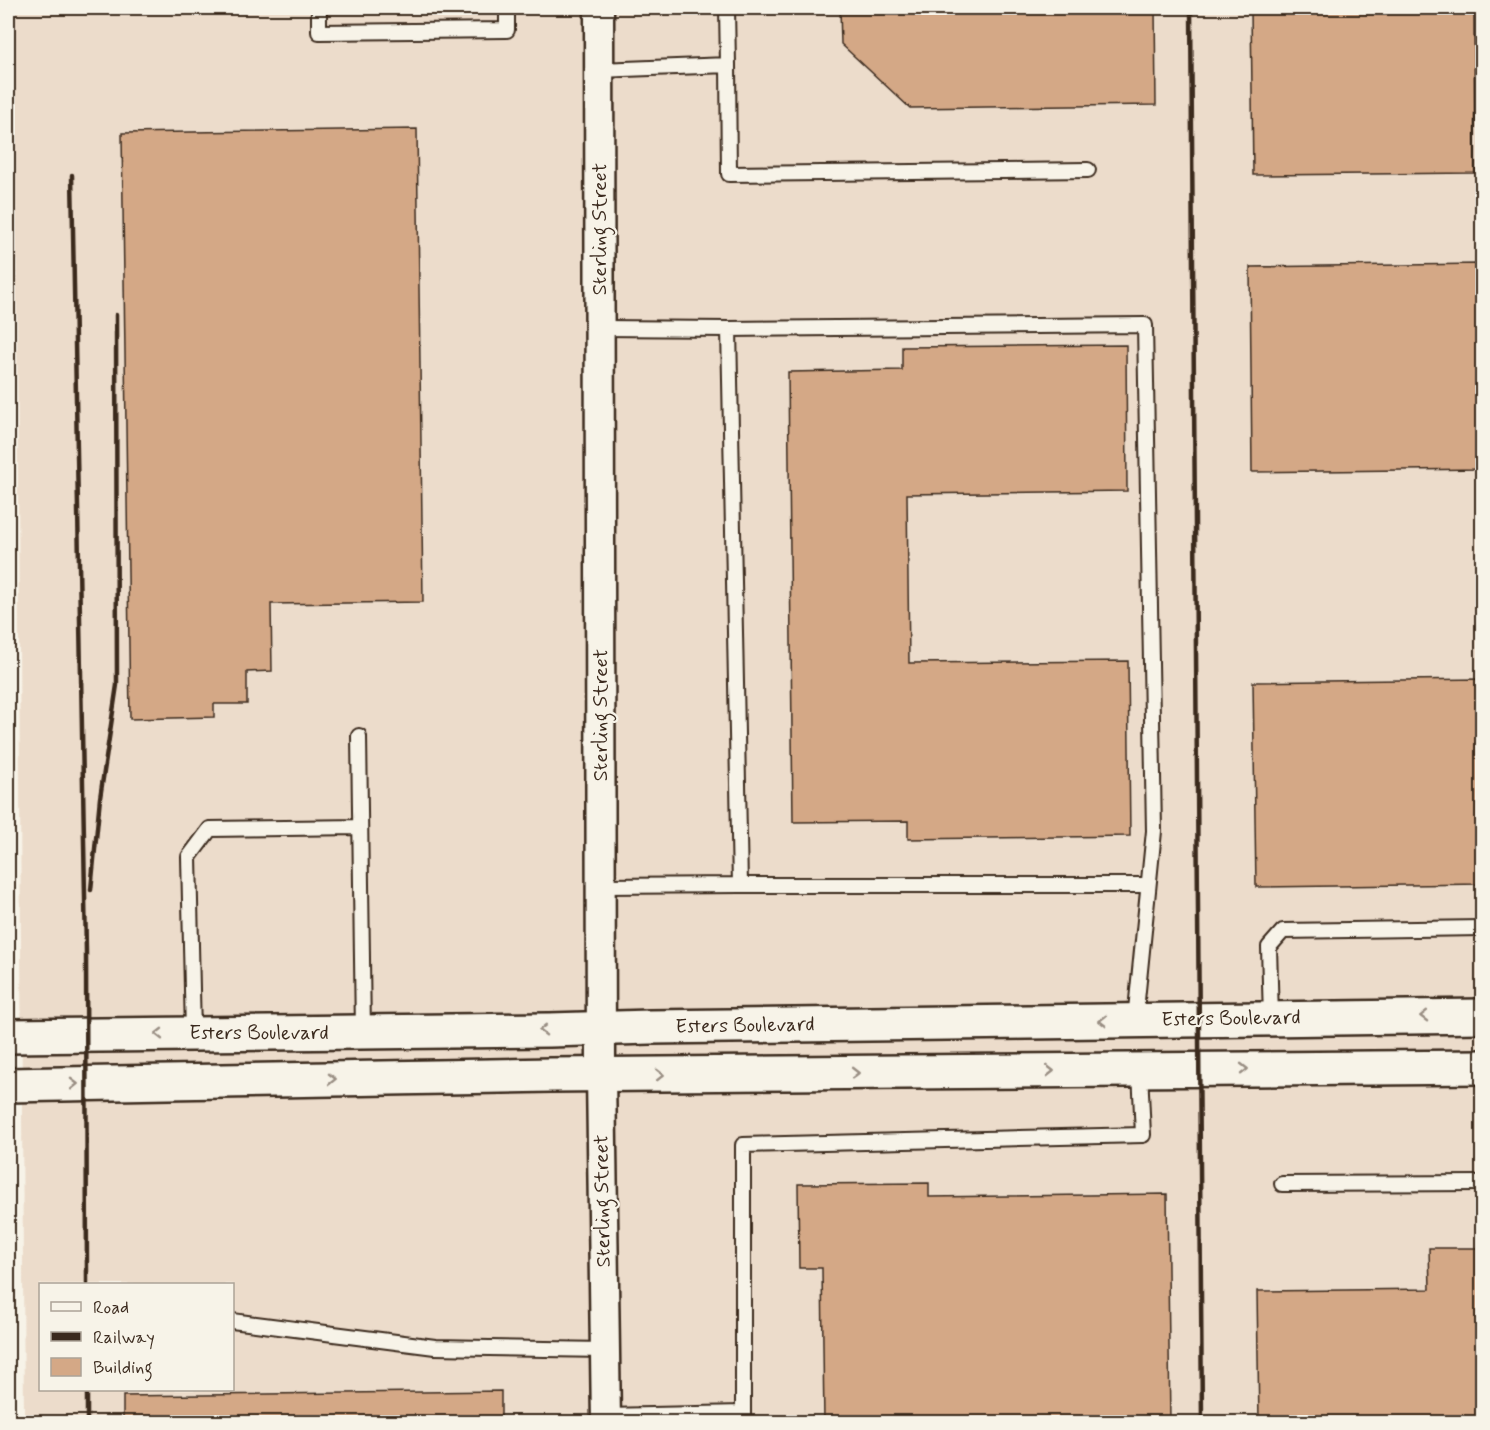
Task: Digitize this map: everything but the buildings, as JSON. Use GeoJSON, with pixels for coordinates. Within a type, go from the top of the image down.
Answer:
{"type":"FeatureCollection","features":[{"type":"Feature","properties":{"kind":"main road","name":"Esters Boulevard"},"geometry":{"type":"LineString","coordinates":[[13,1036],[1482,1016]]}},
{"type":"Feature","properties":{"kind":"main road"},"geometry":{"type":"LineString","coordinates":[[12,1085],[601,1075],[1482,1067]]}},
{"type":"Feature","properties":{"kind":"street","name":"Sterling Street"},"geometry":{"type":"LineString","coordinates":[[599,8],[601,1075],[606,1419]]}},
{"type":"Feature","properties":{"kind":"lane"},"geometry":{"type":"LineString","coordinates":[[319,8],[319,32],[507,30],[507,8]]}},
{"type":"Feature","properties":{"kind":"lane"},"geometry":{"type":"LineString","coordinates":[[727,8],[729,174],[1088,170]]}},
{"type":"Feature","properties":{"kind":"lane"},"geometry":{"type":"LineString","coordinates":[[599,70],[728,65]]}},
{"type":"Feature","properties":{"kind":"lane"},"geometry":{"type":"LineString","coordinates":[[600,328],[1145,325],[1154,831],[1135,1020]]}},
{"type":"Feature","properties":{"kind":"lane"},"geometry":{"type":"LineString","coordinates":[[729,329],[740,885]]}},
{"type":"Feature","properties":{"kind":"lane"},"geometry":{"type":"LineString","coordinates":[[359,736],[363,1032]]}},
{"type":"Feature","properties":{"kind":"lane"},"geometry":{"type":"LineString","coordinates":[[193,1034],[189,857],[210,829],[360,827]]}},
{"type":"Feature","properties":{"kind":"lane"},"geometry":{"type":"LineString","coordinates":[[601,886],[1148,885]]}},
{"type":"Feature","properties":{"kind":"lane"},"geometry":{"type":"LineString","coordinates":[[1271,1018],[1269,947],[1283,931],[1482,928]]}},
{"type":"Feature","properties":{"kind":"lane"},"geometry":{"type":"LineString","coordinates":[[606,1419],[743,1418],[743,1145],[1143,1135],[1140,1071]]}},
{"type":"Feature","properties":{"kind":"lane"},"geometry":{"type":"LineString","coordinates":[[1282,1184],[1482,1183]]}},
{"type":"Feature","properties":{"kind":"lane"},"geometry":{"type":"LineString","coordinates":[[234,1321],[435,1347],[605,1350]]}},
{"type":"Feature","properties":{"kind":"shaded area"},"geometry":{"type":"Polygon","coordinates":[[[15,8],[1482,8],[1482,1422],[24,1422],[15,8]]]}},
{"type":"Feature","properties":{"kind":"railway"},"geometry":{"type":"LineString","coordinates":[[1191,8],[1202,1422]]}},
{"type":"Feature","properties":{"kind":"railway"},"geometry":{"type":"LineString","coordinates":[[72,175],[86,952],[87,1283]]}},
{"type":"Feature","properties":{"kind":"railway"},"geometry":{"type":"LineString","coordinates":[[91,890],[100,798],[117,685],[116,315]]}},
{"type":"Feature","properties":{"kind":"railway"},"geometry":{"type":"LineString","coordinates":[[87,1391],[87,1422]]}}]}
